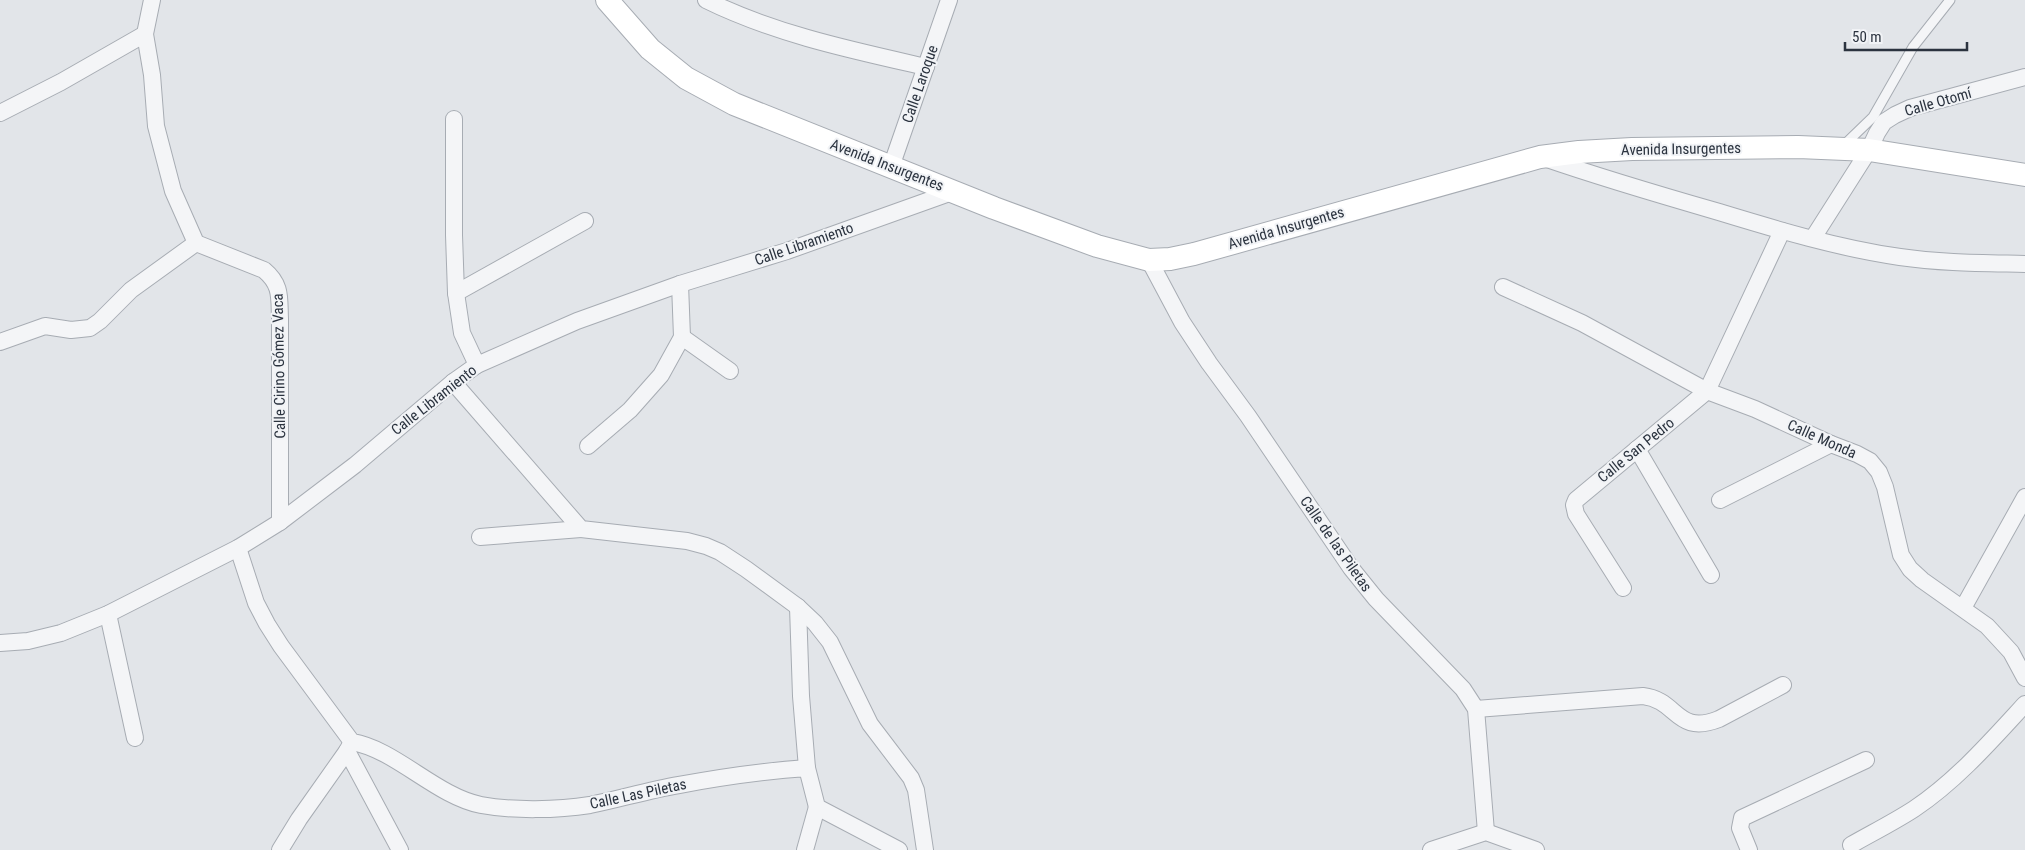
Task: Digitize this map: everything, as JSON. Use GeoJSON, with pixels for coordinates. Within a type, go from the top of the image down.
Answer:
{"type":"FeatureCollection","features":[{"type":"Feature","properties":{"kind":"main road","name":"Avenida Insurgentes"},"geometry":{"type":"LineString","coordinates":[[606,0],[650,49],[686,78],[734,104],[994,208],[1096,246],[1150,260],[1170,259],[1194,254],[1540,157],[1579,152],[1632,148],[1869,150],[2025,175]]}},
{"type":"Feature","properties":{"kind":"street"},"geometry":{"type":"LineString","coordinates":[[0,342],[45,326],[71,330],[90,328],[100,321],[131,290],[196,243],[173,191],[156,126],[152,74],[145,34],[152,0]]}},
{"type":"Feature","properties":{"kind":"street"},"geometry":{"type":"LineString","coordinates":[[706,0],[733,14],[794,35],[926,67]]}},
{"type":"Feature","properties":{"kind":"street","name":"Calle Laroque"},"geometry":{"type":"LineString","coordinates":[[891,168],[949,0]]}},
{"type":"Feature","properties":{"kind":"street"},"geometry":{"type":"LineString","coordinates":[[0,113],[61,82],[145,34]]}},
{"type":"Feature","properties":{"kind":"street","name":"Calle Otomí"},"geometry":{"type":"LineString","coordinates":[[1812,238],[1869,150],[1876,133],[1884,122],[1910,108],[2025,77]]}},
{"type":"Feature","properties":{"kind":"street"},"geometry":{"type":"LineString","coordinates":[[454,118],[456,293],[462,332],[478,365]]}},
{"type":"Feature","properties":{"kind":"street"},"geometry":{"type":"LineString","coordinates":[[1540,157],[1602,178],[1782,231],[1812,238],[1900,257],[2025,264]]}},
{"type":"Feature","properties":{"kind":"street","name":"Calle Libramiento"},"geometry":{"type":"LineString","coordinates":[[0,643],[28,641],[61,633],[108,614],[238,548],[280,522],[355,465],[453,382],[478,365],[577,321],[680,284],[787,251],[955,191]]}},
{"type":"Feature","properties":{"kind":"street"},"geometry":{"type":"LineString","coordinates":[[456,293],[585,222]]}},
{"type":"Feature","properties":{"kind":"street"},"geometry":{"type":"LineString","coordinates":[[1707,391],[1782,231]]}},
{"type":"Feature","properties":{"kind":"street","name":"Calle Cirino Gómez Vaca"},"geometry":{"type":"LineString","coordinates":[[196,243],[264,270],[273,277],[278,286],[280,522]]}},
{"type":"Feature","properties":{"kind":"street","name":"Calle de las Piletas"},"geometry":{"type":"LineString","coordinates":[[1150,260],[1182,322],[1351,568],[1376,600],[1463,689],[1476,709],[1486,832]]}},
{"type":"Feature","properties":{"kind":"street"},"geometry":{"type":"LineString","coordinates":[[588,446],[648,392],[662,376],[682,337],[680,284]]}},
{"type":"Feature","properties":{"kind":"street","name":"Calle Monda"},"geometry":{"type":"LineString","coordinates":[[1503,287],[1582,322],[1707,391],[1755,409],[1870,461],[1879,472],[1885,487],[1901,555],[1910,570],[1987,626],[2011,652],[2025,678]]}},
{"type":"Feature","properties":{"kind":"street"},"geometry":{"type":"LineString","coordinates":[[682,337],[730,371]]}},
{"type":"Feature","properties":{"kind":"street"},"geometry":{"type":"LineString","coordinates":[[453,382],[581,529]]}},
{"type":"Feature","properties":{"kind":"street","name":"Calle San Pedro"},"geometry":{"type":"LineString","coordinates":[[1623,588],[1576,514],[1574,505],[1579,496],[1707,391]]}},
{"type":"Feature","properties":{"kind":"street"},"geometry":{"type":"LineString","coordinates":[[1720,500],[1831,444]]}},
{"type":"Feature","properties":{"kind":"street"},"geometry":{"type":"LineString","coordinates":[[1637,449],[1711,575]]}},
{"type":"Feature","properties":{"kind":"street"},"geometry":{"type":"LineString","coordinates":[[1963,608],[2025,497]]}},
{"type":"Feature","properties":{"kind":"street"},"geometry":{"type":"LineString","coordinates":[[480,537],[581,529],[687,541],[706,546],[746,569],[798,607],[815,623],[830,642],[870,724],[911,778],[916,790],[925,850]]}},
{"type":"Feature","properties":{"kind":"street"},"geometry":{"type":"LineString","coordinates":[[238,548],[256,603],[267,624],[350,747],[400,850]]}},
{"type":"Feature","properties":{"kind":"street"},"geometry":{"type":"LineString","coordinates":[[798,607],[801,696],[807,768],[816,807],[805,850]]}},
{"type":"Feature","properties":{"kind":"street"},"geometry":{"type":"LineString","coordinates":[[108,614],[134,738]]}},
{"type":"Feature","properties":{"kind":"street"},"geometry":{"type":"LineString","coordinates":[[1476,709],[1643,696],[1658,699],[1682,720],[1704,723],[1719,719],[1783,685]]}},
{"type":"Feature","properties":{"kind":"street"},"geometry":{"type":"LineString","coordinates":[[1851,845],[1914,808],[1947,783],[1987,746],[2025,704]]}},
{"type":"Feature","properties":{"kind":"street"},"geometry":{"type":"LineString","coordinates":[[280,850],[299,819],[350,747]]}},
{"type":"Feature","properties":{"kind":"street","name":"Calle Las Piletas"},"geometry":{"type":"LineString","coordinates":[[350,747],[376,750],[460,798],[502,808],[589,805],[730,775],[807,768]]}},
{"type":"Feature","properties":{"kind":"street"},"geometry":{"type":"LineString","coordinates":[[1749,850],[1740,828],[1742,818],[1866,760]]}},
{"type":"Feature","properties":{"kind":"street"},"geometry":{"type":"LineString","coordinates":[[816,807],[899,850]]}},
{"type":"Feature","properties":{"kind":"street"},"geometry":{"type":"LineString","coordinates":[[1431,850],[1486,832],[1536,850]]}},
{"type":"Feature","properties":{"kind":"lane"},"geometry":{"type":"LineString","coordinates":[[1839,149],[1873,117],[1909,53],[1950,0]]}}]}
